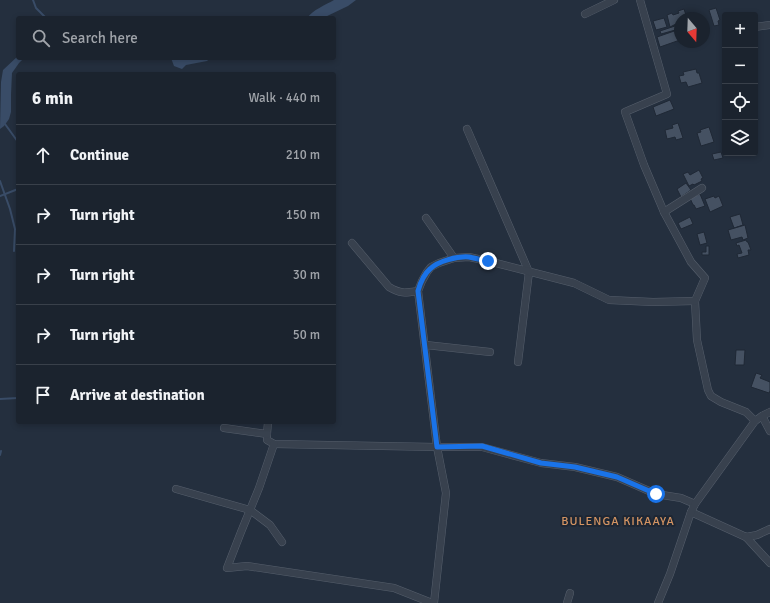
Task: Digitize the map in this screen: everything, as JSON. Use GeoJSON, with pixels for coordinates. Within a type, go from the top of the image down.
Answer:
{"type":"FeatureCollection","features":[{"type":"Feature","properties":{"kind":"street"},"geometry":{"type":"LineString","coordinates":[[585,14],[601,3],[614,0]]}},
{"type":"Feature","properties":{"kind":"street"},"geometry":{"type":"LineString","coordinates":[[640,0],[667,94],[625,112],[644,165],[664,212],[690,262],[705,278],[695,301],[697,340],[708,390],[711,396],[721,402],[746,412],[755,421]]}},
{"type":"Feature","properties":{"kind":"street"},"geometry":{"type":"LineString","coordinates":[[758,27],[770,25]]}},
{"type":"Feature","properties":{"kind":"street"},"geometry":{"type":"LineString","coordinates":[[467,129],[529,272],[518,362]]}},
{"type":"Feature","properties":{"kind":"street"},"geometry":{"type":"LineString","coordinates":[[664,212],[702,188]]}},
{"type":"Feature","properties":{"kind":"street"},"geometry":{"type":"LineString","coordinates":[[426,218],[454,258]]}},
{"type":"Feature","properties":{"kind":"street"},"geometry":{"type":"LineString","coordinates":[[352,243],[389,287],[398,292],[406,293],[418,291]]}},
{"type":"Feature","properties":{"kind":"street"},"geometry":{"type":"LineString","coordinates":[[274,444],[259,488],[240,532],[227,568],[247,566],[394,588],[433,603],[446,493],[437,447],[426,345],[418,291],[422,281],[431,267],[454,258],[469,257],[574,283],[609,300],[653,302],[695,301]]}},
{"type":"Feature","properties":{"kind":"street"},"geometry":{"type":"LineString","coordinates":[[426,345],[490,352]]}},
{"type":"Feature","properties":{"kind":"street"},"geometry":{"type":"LineString","coordinates":[[660,602],[695,504],[755,421],[770,412]]}},
{"type":"Feature","properties":{"kind":"street"},"geometry":{"type":"LineString","coordinates":[[762,416],[770,431]]}},
{"type":"Feature","properties":{"kind":"street"},"geometry":{"type":"LineString","coordinates":[[268,424],[266,434],[267,440],[274,444],[437,447],[482,446],[541,463],[575,467],[617,477],[656,494],[681,498],[695,504]]}},
{"type":"Feature","properties":{"kind":"street"},"geometry":{"type":"LineString","coordinates":[[224,428],[266,434]]}},
{"type":"Feature","properties":{"kind":"street"},"geometry":{"type":"LineString","coordinates":[[176,489],[250,510],[270,525],[282,542]]}},
{"type":"Feature","properties":{"kind":"street"},"geometry":{"type":"LineString","coordinates":[[691,512],[746,537],[770,563]]}},
{"type":"Feature","properties":{"kind":"street"},"geometry":{"type":"LineString","coordinates":[[746,537],[757,535],[770,529]]}},
{"type":"Feature","properties":{"kind":"street"},"geometry":{"type":"LineString","coordinates":[[567,603],[570,592]]}},
{"type":"Feature","properties":{"kind":"water"},"geometry":{"type":"Polygon","coordinates":[[[334,0],[356,0],[348,6],[327,16],[309,16],[316,10],[334,0]]]}},
{"type":"Feature","properties":{"kind":"water"},"geometry":{"type":"Polygon","coordinates":[[[16,58],[16,60],[22,60],[12,73],[11,112],[9,119],[0,129],[1,82],[3,70],[16,58]]]}},
{"type":"Feature","properties":{"kind":"water"},"geometry":{"type":"Polygon","coordinates":[[[172,60],[208,60],[186,65],[182,69],[174,66],[172,60]]]}},
{"type":"Feature","properties":{"kind":"building"},"geometry":{"type":"Polygon","coordinates":[[[716,8],[720,20],[718,21],[719,25],[714,26],[709,10],[716,8]]]}},
{"type":"Feature","properties":{"kind":"building"},"geometry":{"type":"Polygon","coordinates":[[[684,9],[685,12],[678,12],[684,9]]]}},
{"type":"Feature","properties":{"kind":"building"},"geometry":{"type":"Polygon","coordinates":[[[672,13],[674,25],[670,27],[667,15],[672,13]]]}},
{"type":"Feature","properties":{"kind":"building"},"geometry":{"type":"Polygon","coordinates":[[[664,18],[667,27],[656,30],[653,21],[664,18]]]}},
{"type":"Feature","properties":{"kind":"building"},"geometry":{"type":"Polygon","coordinates":[[[674,26],[674,30],[661,34],[660,31],[674,26]]]}},
{"type":"Feature","properties":{"kind":"building"},"geometry":{"type":"Polygon","coordinates":[[[674,31],[674,42],[660,47],[657,37],[674,31]]]}},
{"type":"Feature","properties":{"kind":"building"},"geometry":{"type":"Polygon","coordinates":[[[696,69],[702,83],[688,87],[686,82],[681,83],[679,76],[684,75],[683,72],[696,69]]]}},
{"type":"Feature","properties":{"kind":"building"},"geometry":{"type":"Polygon","coordinates":[[[670,100],[674,109],[656,116],[653,107],[670,100]]]}},
{"type":"Feature","properties":{"kind":"building"},"geometry":{"type":"Polygon","coordinates":[[[678,123],[683,138],[676,140],[675,137],[667,139],[665,130],[673,128],[672,125],[678,123]]]}},
{"type":"Feature","properties":{"kind":"building"},"geometry":{"type":"Polygon","coordinates":[[[709,127],[714,142],[701,146],[697,133],[701,132],[700,130],[709,127]]]}},
{"type":"Feature","properties":{"kind":"building"},"geometry":{"type":"Polygon","coordinates":[[[721,152],[723,158],[714,160],[712,154],[721,152]]]}},
{"type":"Feature","properties":{"kind":"building"},"geometry":{"type":"Polygon","coordinates":[[[699,170],[703,178],[701,179],[702,181],[689,186],[683,174],[688,172],[690,175],[699,170]]]}},
{"type":"Feature","properties":{"kind":"building"},"geometry":{"type":"Polygon","coordinates":[[[686,183],[691,190],[681,197],[677,189],[686,183]]]}},
{"type":"Feature","properties":{"kind":"building"},"geometry":{"type":"Polygon","coordinates":[[[700,194],[705,206],[696,209],[690,198],[700,194]]]}},
{"type":"Feature","properties":{"kind":"building"},"geometry":{"type":"Polygon","coordinates":[[[714,196],[715,198],[719,196],[723,206],[710,212],[705,199],[714,196]]]}},
{"type":"Feature","properties":{"kind":"building"},"geometry":{"type":"Polygon","coordinates":[[[740,214],[743,225],[734,228],[730,217],[740,214]]]}},
{"type":"Feature","properties":{"kind":"building"},"geometry":{"type":"Polygon","coordinates":[[[690,217],[693,224],[681,229],[678,223],[690,217]]]}},
{"type":"Feature","properties":{"kind":"building"},"geometry":{"type":"Polygon","coordinates":[[[745,225],[748,238],[743,240],[742,237],[731,240],[728,230],[745,225]]]}},
{"type":"Feature","properties":{"kind":"building"},"geometry":{"type":"Polygon","coordinates":[[[704,232],[707,243],[700,245],[697,234],[704,232]]]}},
{"type":"Feature","properties":{"kind":"building"},"geometry":{"type":"Polygon","coordinates":[[[746,240],[751,250],[748,250],[749,255],[738,258],[737,254],[742,253],[739,245],[737,246],[736,243],[746,240]]]}},
{"type":"Feature","properties":{"kind":"building"},"geometry":{"type":"Polygon","coordinates":[[[706,246],[709,246],[709,255],[702,255],[702,252],[706,252],[706,246]]]}},
{"type":"Feature","properties":{"kind":"building"},"geometry":{"type":"Polygon","coordinates":[[[736,350],[745,350],[744,365],[735,365],[736,350]]]}},
{"type":"Feature","properties":{"kind":"building"},"geometry":{"type":"Polygon","coordinates":[[[756,373],[762,375],[760,378],[770,382],[769,393],[751,387],[756,373]]]}},
{"type":"Feature","properties":{"kind":"waterway"},"geometry":{"type":"LineString","coordinates":[[33,0],[36,8],[44,16]]}},
{"type":"Feature","properties":{"kind":"waterway"},"geometry":{"type":"LineString","coordinates":[[5,124],[16,139]]}},
{"type":"Feature","properties":{"kind":"waterway"},"geometry":{"type":"LineString","coordinates":[[0,181],[15,229],[14,251]]}},
{"type":"Feature","properties":{"kind":"waterway"},"geometry":{"type":"LineString","coordinates":[[0,196],[16,190]]}},
{"type":"Feature","properties":{"kind":"waterway"},"geometry":{"type":"LineString","coordinates":[[0,399],[16,398]]}},
{"type":"Feature","properties":{"kind":"waterway"},"geometry":{"type":"LineString","coordinates":[[0,455],[1,451]]}},
{"type":"Feature","properties":{"kind":"district","name":"BULENGA KIKAAYA"},"geometry":{"type":"Point","coordinates":[618,521]}},
{"type":"Feature","properties":{"kind":"route"},"geometry":{"type":"LineString","coordinates":[[488,261],[469,257],[460,257],[439,263],[431,267],[427,272],[418,291],[426,345],[437,447],[482,446],[541,463],[575,467],[617,477],[656,494]]}}]}
